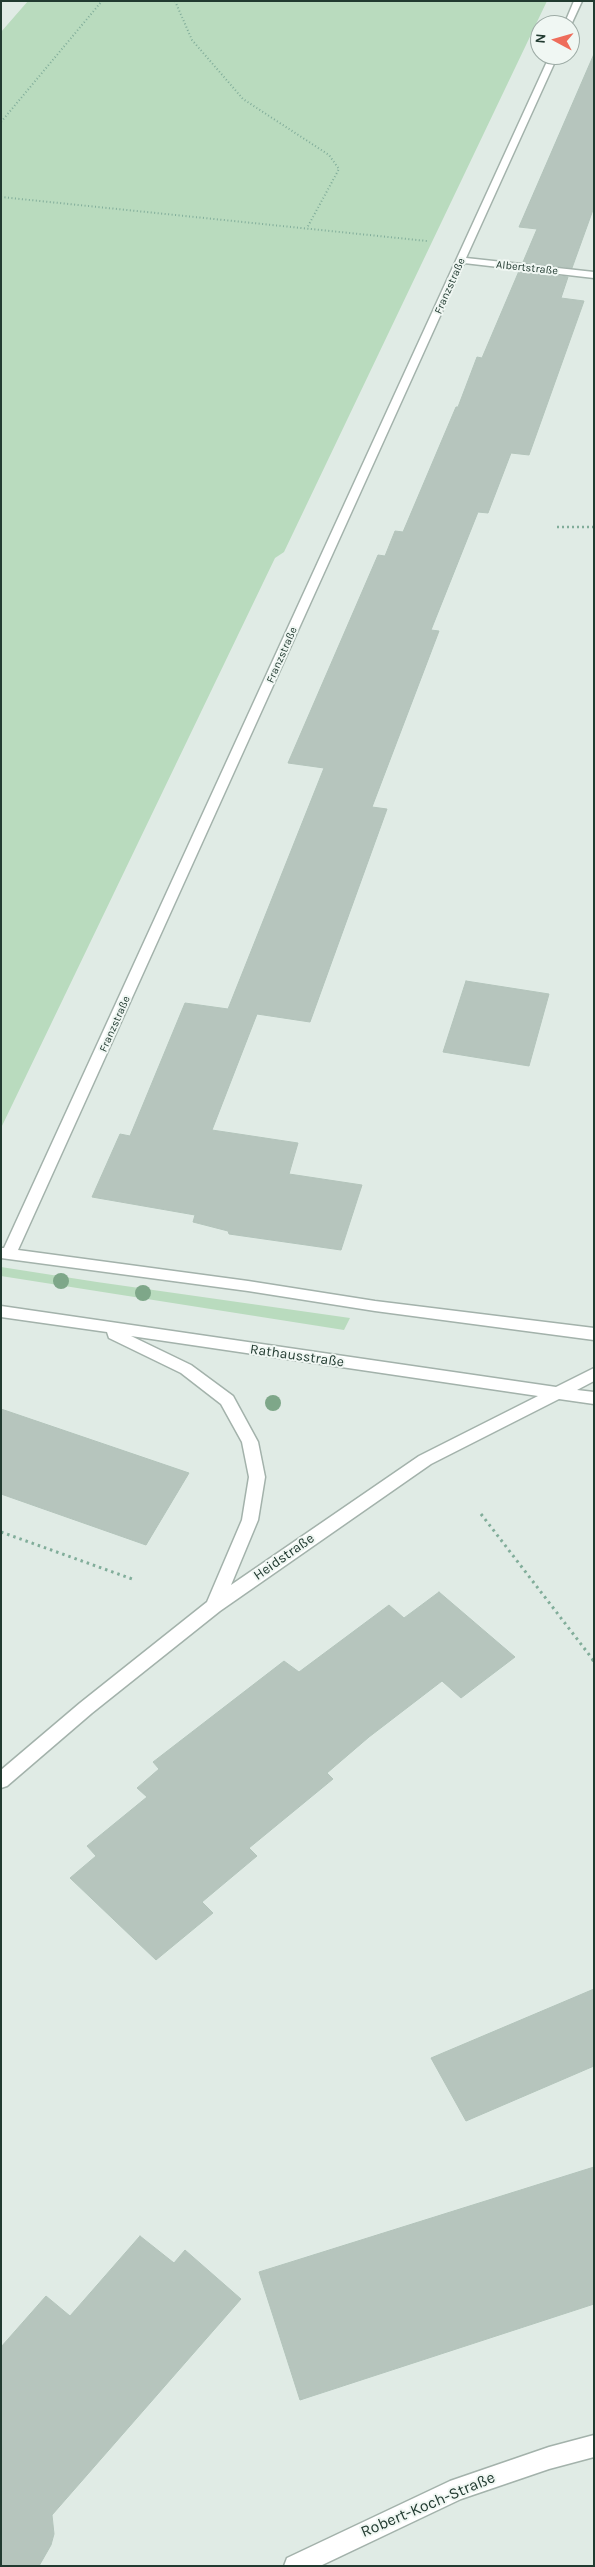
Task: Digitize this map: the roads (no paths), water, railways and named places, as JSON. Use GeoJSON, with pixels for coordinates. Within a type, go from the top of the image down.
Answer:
{"type":"FeatureCollection","features":[{"type":"Feature","properties":{"kind":"street"},"geometry":{"type":"LineString","coordinates":[[572,15],[578,1]]}},
{"type":"Feature","properties":{"kind":"street","name":"Franzstraße"},"geometry":{"type":"LineString","coordinates":[[5,1253],[549,65]]}},
{"type":"Feature","properties":{"kind":"street","name":"Albertstraße"},"geometry":{"type":"LineString","coordinates":[[461,260],[594,275]]}},
{"type":"Feature","properties":{"kind":"street"},"geometry":{"type":"LineString","coordinates":[[5,1253],[248,1286],[374,1306],[594,1334]]}},
{"type":"Feature","properties":{"kind":"street","name":"Rathausstraße"},"geometry":{"type":"LineString","coordinates":[[1,1311],[101,1328],[594,1398]]}},
{"type":"Feature","properties":{"kind":"street"},"geometry":{"type":"LineString","coordinates":[[101,1328],[186,1369],[227,1400],[250,1442],[257,1477],[250,1520],[214,1606]]}},
{"type":"Feature","properties":{"kind":"street","name":"Heidstraße"},"geometry":{"type":"LineString","coordinates":[[1,1781],[86,1708],[214,1606],[425,1460],[552,1393],[594,1374]]}},
{"type":"Feature","properties":{"kind":"street","name":"Robert-Koch-Straße"},"geometry":{"type":"LineString","coordinates":[[294,2566],[458,2489],[548,2458],[594,2446]]}}]}
